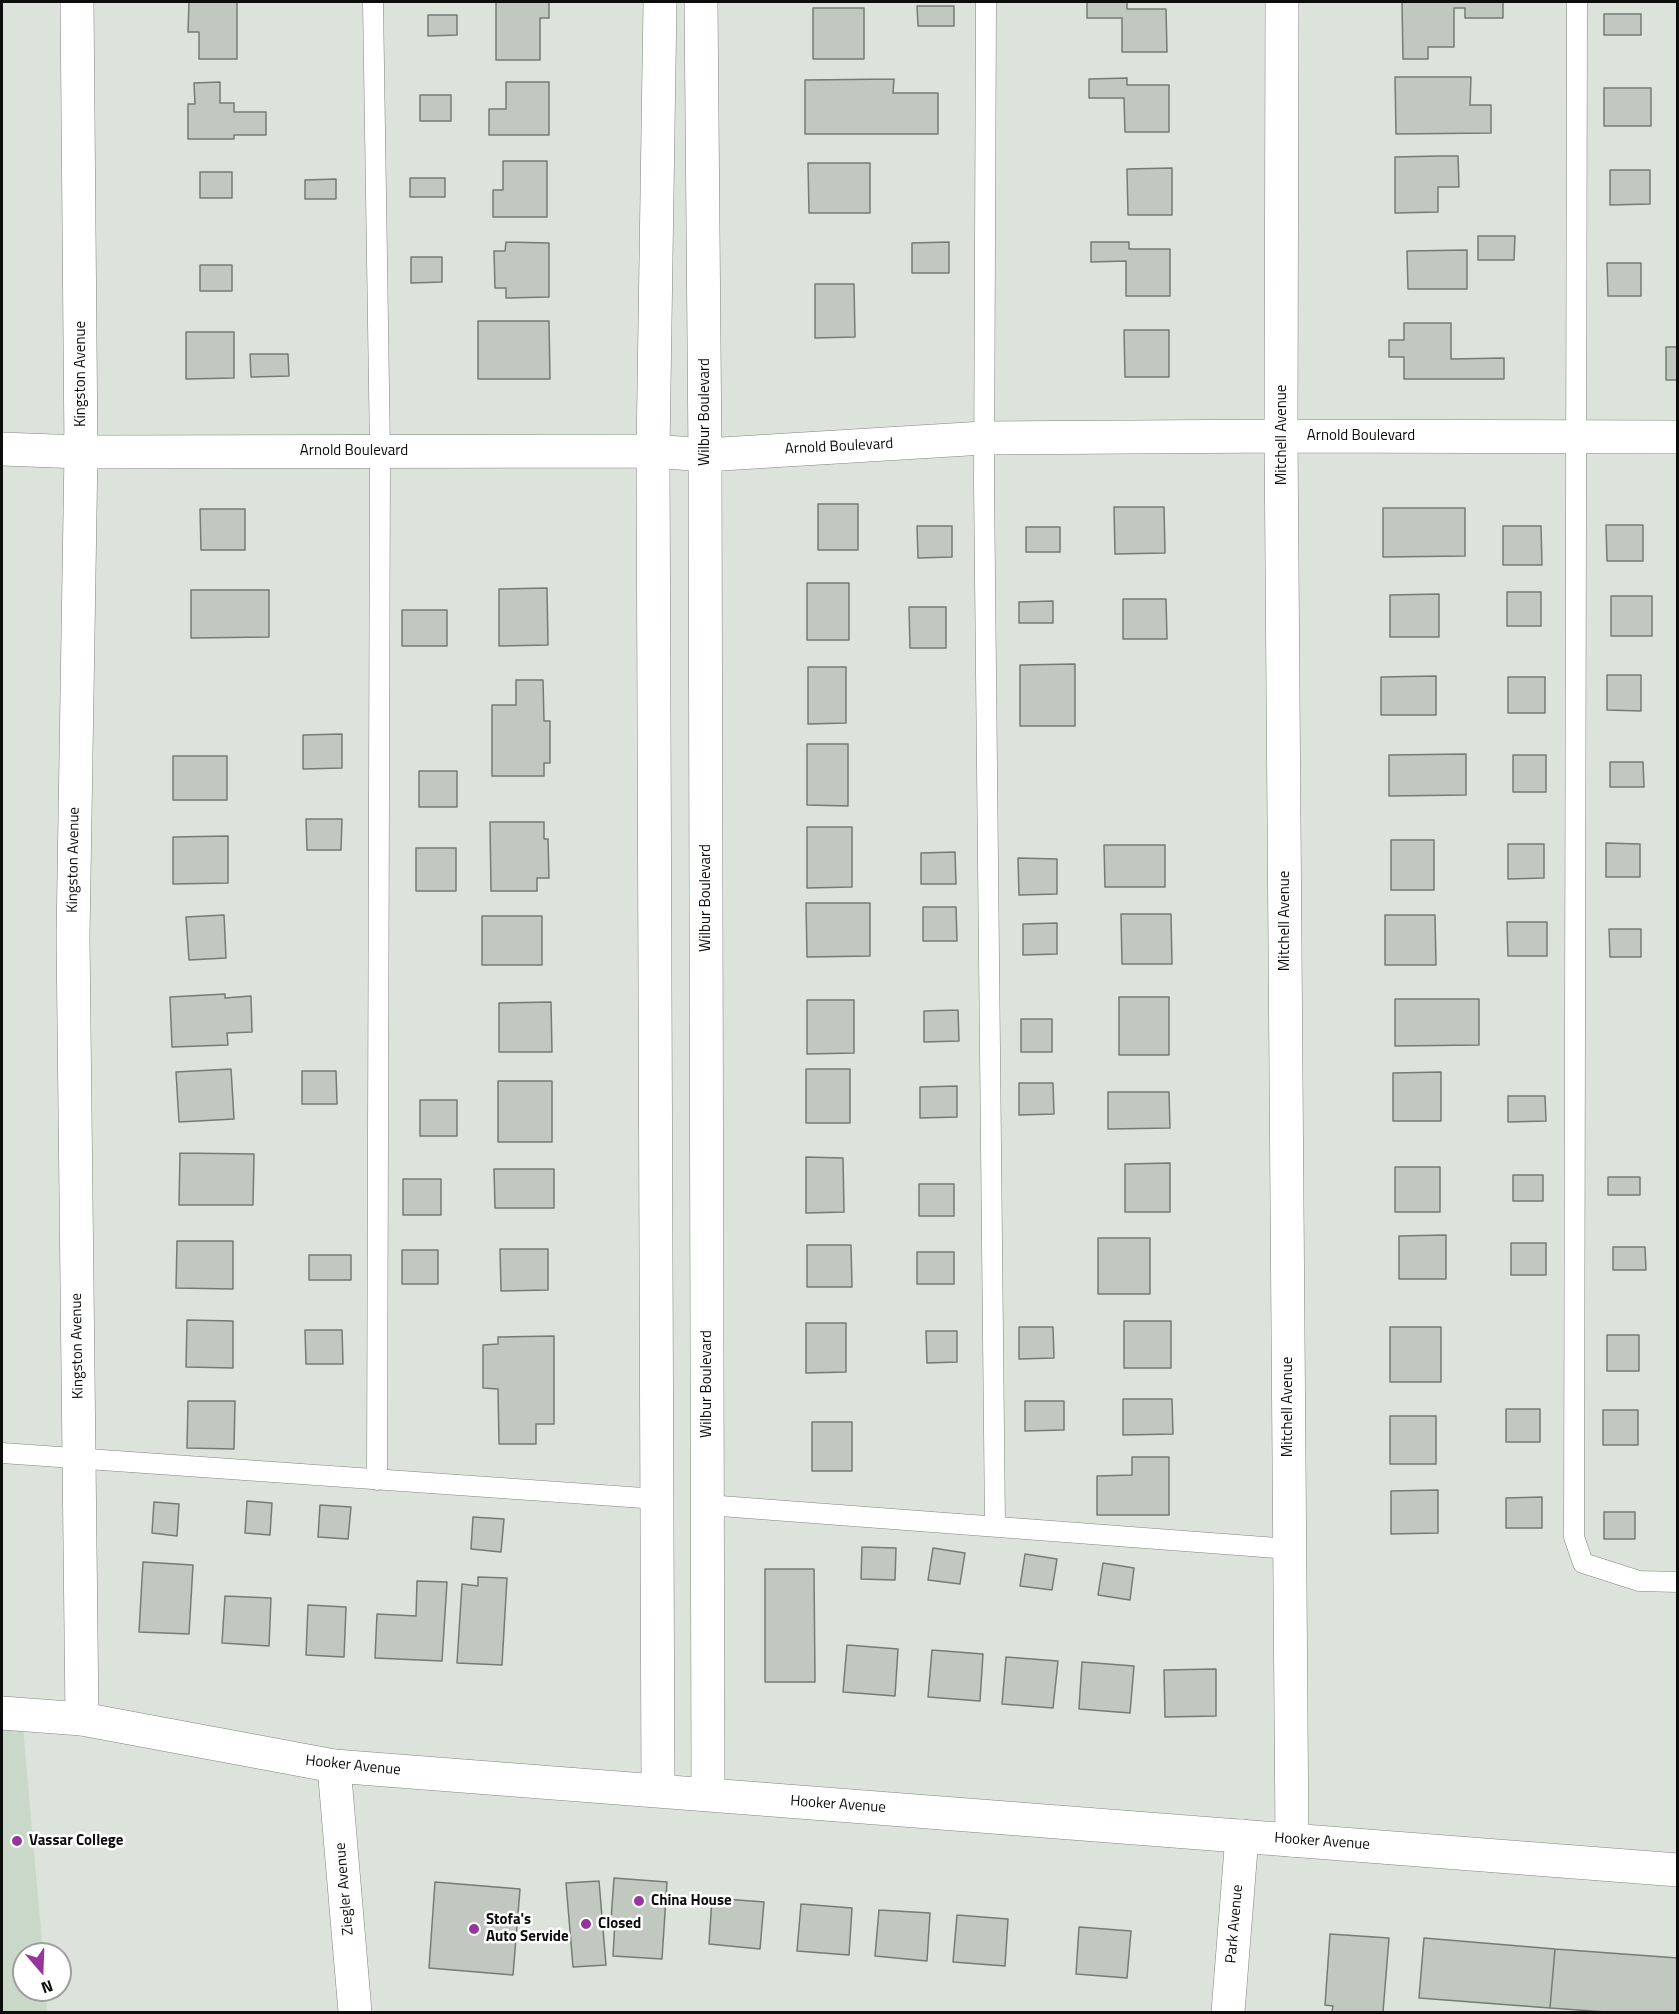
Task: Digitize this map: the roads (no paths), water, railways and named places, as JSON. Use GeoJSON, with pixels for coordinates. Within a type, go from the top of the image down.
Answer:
{"type":"FeatureCollection","features":[{"type":"Feature","properties":{"kind":"street","name":"Kingston Avenue"},"geometry":{"type":"LineString","coordinates":[[77,2],[81,452],[73,937],[82,1719]]}},
{"type":"Feature","properties":{"kind":"street"},"geometry":{"type":"LineString","coordinates":[[658,1791],[653,451],[660,2]]}},
{"type":"Feature","properties":{"kind":"street","name":"Wilbur Boulevard"},"geometry":{"type":"LineString","coordinates":[[701,2],[705,455],[708,1795]]}},
{"type":"Feature","properties":{"kind":"street","name":"Mitchell Avenue"},"geometry":{"type":"LineString","coordinates":[[1282,2],[1281,436],[1292,1840]]}},
{"type":"Feature","properties":{"kind":"street","name":"Arnold Boulevard"},"geometry":{"type":"LineString","coordinates":[[2,449],[81,452],[653,451],[705,455],[984,438],[1281,436],[1677,438]]}},
{"type":"Feature","properties":{"kind":"street","name":"Hooker Avenue"},"geometry":{"type":"LineString","coordinates":[[2,1713],[82,1719],[334,1766],[1677,1870]]}},
{"type":"Feature","properties":{"kind":"street","name":"Ziegler Avenue"},"geometry":{"type":"LineString","coordinates":[[334,1766],[355,2013]]}},
{"type":"Feature","properties":{"kind":"street","name":"Park Avenue"},"geometry":{"type":"LineString","coordinates":[[1228,2013],[1242,1836]]}},
{"type":"Feature","properties":{"kind":"lane"},"geometry":{"type":"LineString","coordinates":[[373,2],[380,451],[376,1480]]}},
{"type":"Feature","properties":{"kind":"lane"},"geometry":{"type":"LineString","coordinates":[[986,2],[984,438],[995,1526]]}},
{"type":"Feature","properties":{"kind":"lane"},"geometry":{"type":"LineString","coordinates":[[1577,2],[1574,1537],[1583,1563],[1639,1581],[1677,1582]]}},
{"type":"Feature","properties":{"kind":"lane"},"geometry":{"type":"LineString","coordinates":[[2,1453],[658,1499]]}},
{"type":"Feature","properties":{"kind":"lane"},"geometry":{"type":"LineString","coordinates":[[707,1505],[1290,1549]]}},
{"type":"Feature","properties":{"kind":"place","name":"Vassar College"},"geometry":{"type":"Point","coordinates":[17,1841]}},
{"type":"Feature","properties":{"kind":"place","name":"China House"},"geometry":{"type":"Point","coordinates":[639,1901]}},
{"type":"Feature","properties":{"kind":"place","name":"Closed"},"geometry":{"type":"Point","coordinates":[586,1924]}},
{"type":"Feature","properties":{"kind":"place","name":"Stofa's Auto Servide"},"geometry":{"type":"Point","coordinates":[474,1929]}}]}
